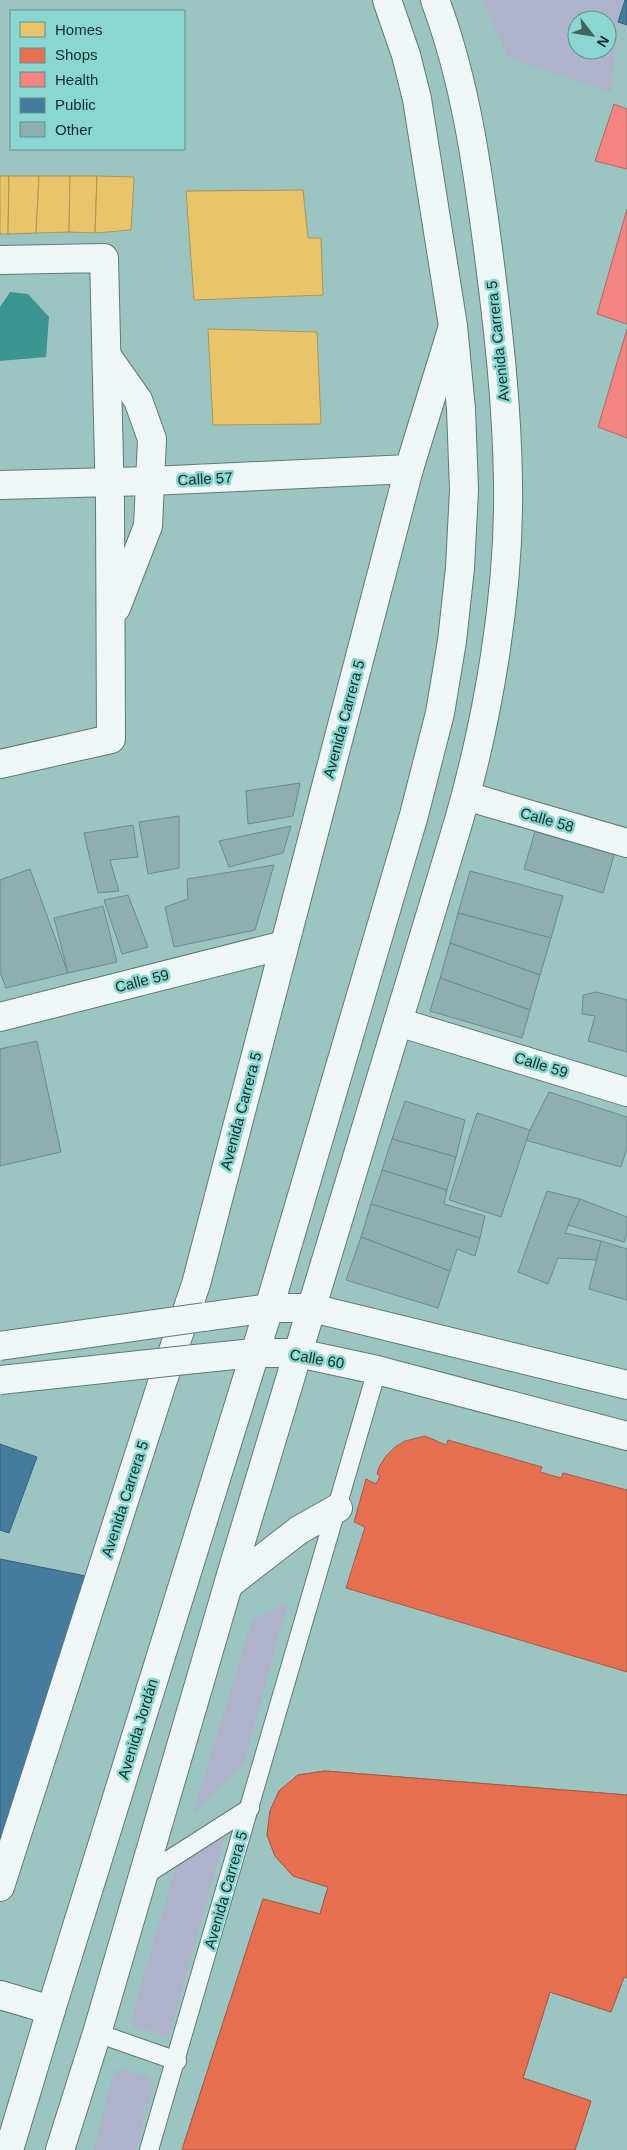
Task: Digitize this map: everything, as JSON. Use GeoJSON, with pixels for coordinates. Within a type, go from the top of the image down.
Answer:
{"type":"FeatureCollection","features":[{"type":"Feature","properties":{"kind":"main road","name":"Avenida Carrera 5"},"geometry":{"type":"LineString","coordinates":[[268,1308],[416,806],[440,713],[452,640],[458,586],[464,490],[461,409],[453,326],[417,99],[406,55],[387,0]]}},
{"type":"Feature","properties":{"kind":"main road","name":"Avenida Carrera 5"},"geometry":{"type":"LineString","coordinates":[[312,1308],[466,796],[485,711],[498,640],[505,558],[508,484],[505,402],[487,245],[469,120],[451,40],[435,0]]}},
{"type":"Feature","properties":{"kind":"main road"},"geometry":{"type":"LineString","coordinates":[[0,260],[104,258],[110,482],[111,738],[0,764]]}},
{"type":"Feature","properties":{"kind":"main road","name":"Avenida Carrera 5"},"geometry":{"type":"LineString","coordinates":[[0,1887],[161,1386],[196,1284],[410,469],[453,326]]}},
{"type":"Feature","properties":{"kind":"main road"},"geometry":{"type":"LineString","coordinates":[[107,356],[138,400],[152,439],[148,526],[110,622]]}},
{"type":"Feature","properties":{"kind":"main road","name":"Calle 57"},"geometry":{"type":"LineString","coordinates":[[0,485],[151,481],[410,469]]}},
{"type":"Feature","properties":{"kind":"main road","name":"Calle 58"},"geometry":{"type":"LineString","coordinates":[[466,796],[627,843]]}},
{"type":"Feature","properties":{"kind":"main road","name":"Calle 59"},"geometry":{"type":"LineString","coordinates":[[0,1017],[284,945]]}},
{"type":"Feature","properties":{"kind":"main road","name":"Calle 59"},"geometry":{"type":"LineString","coordinates":[[398,1022],[627,1092]]}},
{"type":"Feature","properties":{"kind":"main road"},"geometry":{"type":"LineString","coordinates":[[0,1346],[268,1308],[312,1308],[627,1384]]}},
{"type":"Feature","properties":{"kind":"main road","name":"Avenida Jordán"},"geometry":{"type":"LineString","coordinates":[[9,2150],[268,1308]]}},
{"type":"Feature","properties":{"kind":"main road"},"geometry":{"type":"LineString","coordinates":[[60,2150],[312,1308]]}},
{"type":"Feature","properties":{"kind":"main road","name":"Calle 60"},"geometry":{"type":"LineString","coordinates":[[0,1380],[254,1353],[298,1353],[377,1370],[627,1436]]}},
{"type":"Feature","properties":{"kind":"main road"},"geometry":{"type":"LineString","coordinates":[[228,1585],[299,1530],[338,1508]]}},
{"type":"Feature","properties":{"kind":"main road"},"geometry":{"type":"LineString","coordinates":[[0,1995],[51,2010]]}},
{"type":"Feature","properties":{"kind":"lane","name":"Avenida Carrera 5"},"geometry":{"type":"LineString","coordinates":[[149,2150],[177,2061],[377,1370]]}},
{"type":"Feature","properties":{"kind":"lane"},"geometry":{"type":"LineString","coordinates":[[141,1878],[250,1808]]}},
{"type":"Feature","properties":{"kind":"lane"},"geometry":{"type":"LineString","coordinates":[[96,2033],[177,2061]]}},
{"type":"Feature","properties":{"kind":"shaded area"},"geometry":{"type":"Polygon","coordinates":[[[482,0],[625,0],[617,32],[617,10],[567,10],[567,60],[614,60],[611,92],[509,58],[482,0]]]}},
{"type":"Feature","properties":{"kind":"shaded area"},"geometry":{"type":"Polygon","coordinates":[[[288,1602],[244,1764],[193,1814],[252,1620],[288,1602]]]}},
{"type":"Feature","properties":{"kind":"shaded area"},"geometry":{"type":"Polygon","coordinates":[[[231,1815],[169,2036],[134,2027],[131,2020],[177,1862],[231,1815]]]}},
{"type":"Feature","properties":{"kind":"shaded area"},"geometry":{"type":"Polygon","coordinates":[[[123,2069],[149,2078],[153,2086],[136,2150],[94,2150],[113,2075],[117,2070],[123,2069]]]}},
{"type":"Feature","properties":{"kind":"water"},"geometry":{"type":"Polygon","coordinates":[[[10,292],[28,294],[49,317],[46,357],[0,361],[0,307],[10,292]]]}},
{"type":"Feature","properties":{"kind":"building: Homes"},"geometry":{"type":"Polygon","coordinates":[[[0,176],[9,176],[8,234],[0,234],[0,176]]]}},
{"type":"Feature","properties":{"kind":"building: Homes"},"geometry":{"type":"Polygon","coordinates":[[[9,176],[39,176],[36,233],[8,234],[9,176]]]}},
{"type":"Feature","properties":{"kind":"building: Homes"},"geometry":{"type":"Polygon","coordinates":[[[39,176],[70,176],[69,232],[36,233],[39,176]]]}},
{"type":"Feature","properties":{"kind":"building: Homes"},"geometry":{"type":"Polygon","coordinates":[[[70,176],[97,176],[95,233],[69,232],[70,176]]]}},
{"type":"Feature","properties":{"kind":"building: Homes"},"geometry":{"type":"Polygon","coordinates":[[[97,176],[134,177],[131,230],[95,233],[97,176]]]}},
{"type":"Feature","properties":{"kind":"building: Homes"},"geometry":{"type":"Polygon","coordinates":[[[303,190],[308,238],[321,238],[323,295],[194,300],[186,191],[303,190]]]}},
{"type":"Feature","properties":{"kind":"building: Homes"},"geometry":{"type":"Polygon","coordinates":[[[208,329],[317,332],[321,424],[213,425],[208,329]]]}},
{"type":"Feature","properties":{"kind":"building: Shops"},"geometry":{"type":"Polygon","coordinates":[[[425,1436],[446,1445],[448,1440],[542,1467],[540,1472],[561,1478],[563,1473],[627,1490],[627,1672],[346,1588],[365,1527],[354,1522],[366,1479],[376,1484],[380,1476],[377,1474],[379,1467],[395,1447],[405,1441],[425,1436]]]}},
{"type":"Feature","properties":{"kind":"building: Shops"},"geometry":{"type":"Polygon","coordinates":[[[325,1771],[627,1795],[627,1978],[624,1977],[611,2012],[550,1992],[523,2078],[591,2101],[575,2150],[182,2150],[263,1899],[320,1914],[328,1887],[293,1876],[275,1856],[267,1835],[270,1811],[279,1791],[298,1775],[325,1771]]]}},
{"type":"Feature","properties":{"kind":"building: Shops"},"geometry":{"type":"Polygon","coordinates":[[[325,1771],[627,1795],[627,1978],[624,1977],[611,2012],[550,1992],[523,2078],[591,2101],[575,2150],[182,2150],[263,1899],[320,1914],[328,1887],[293,1876],[275,1856],[267,1835],[270,1811],[279,1791],[298,1775],[325,1771]]]}},
{"type":"Feature","properties":{"kind":"building: Health"},"geometry":{"type":"Polygon","coordinates":[[[614,104],[627,109],[627,169],[595,161],[614,104]]]}},
{"type":"Feature","properties":{"kind":"building: Health"},"geometry":{"type":"Polygon","coordinates":[[[627,209],[627,324],[597,314],[627,209]]]}},
{"type":"Feature","properties":{"kind":"building: Health"},"geometry":{"type":"Polygon","coordinates":[[[627,329],[627,438],[598,427],[627,329]]]}},
{"type":"Feature","properties":{"kind":"building: Public"},"geometry":{"type":"Polygon","coordinates":[[[625,0],[627,0],[627,25],[618,22],[625,0]]]}},
{"type":"Feature","properties":{"kind":"building: Public"},"geometry":{"type":"Polygon","coordinates":[[[0,1444],[37,1457],[9,1533],[0,1530],[0,1444]]]}},
{"type":"Feature","properties":{"kind":"building: Public"},"geometry":{"type":"Polygon","coordinates":[[[0,1559],[91,1577],[0,1873],[0,1559]]]}},
{"type":"Feature","properties":{"kind":"building: Other"},"geometry":{"type":"Polygon","coordinates":[[[300,783],[293,816],[248,824],[246,791],[300,783]]]}},
{"type":"Feature","properties":{"kind":"building: Other"},"geometry":{"type":"Polygon","coordinates":[[[179,816],[179,868],[148,874],[139,822],[179,816]]]}},
{"type":"Feature","properties":{"kind":"building: Other"},"geometry":{"type":"Polygon","coordinates":[[[133,825],[138,857],[110,860],[119,891],[98,893],[84,833],[133,825]]]}},
{"type":"Feature","properties":{"kind":"building: Other"},"geometry":{"type":"Polygon","coordinates":[[[291,826],[283,853],[229,867],[219,841],[291,826]]]}},
{"type":"Feature","properties":{"kind":"building: Other"},"geometry":{"type":"Polygon","coordinates":[[[536,828],[615,852],[603,893],[524,869],[536,828]]]}},
{"type":"Feature","properties":{"kind":"building: Other"},"geometry":{"type":"Polygon","coordinates":[[[274,865],[255,930],[174,947],[165,907],[188,899],[187,879],[274,865]]]}},
{"type":"Feature","properties":{"kind":"building: Other"},"geometry":{"type":"Polygon","coordinates":[[[30,869],[68,973],[6,988],[0,972],[0,880],[30,869]]]}},
{"type":"Feature","properties":{"kind":"building: Other"},"geometry":{"type":"Polygon","coordinates":[[[470,871],[563,896],[551,938],[458,913],[470,871]]]}},
{"type":"Feature","properties":{"kind":"building: Other"},"geometry":{"type":"Polygon","coordinates":[[[128,895],[148,947],[122,954],[104,900],[128,895]]]}},
{"type":"Feature","properties":{"kind":"building: Other"},"geometry":{"type":"Polygon","coordinates":[[[103,906],[117,962],[68,973],[54,918],[103,906]]]}},
{"type":"Feature","properties":{"kind":"building: Other"},"geometry":{"type":"Polygon","coordinates":[[[458,913],[551,938],[540,975],[450,943],[458,913]]]}},
{"type":"Feature","properties":{"kind":"building: Other"},"geometry":{"type":"Polygon","coordinates":[[[450,943],[540,975],[530,1010],[440,978],[450,943]]]}},
{"type":"Feature","properties":{"kind":"building: Other"},"geometry":{"type":"Polygon","coordinates":[[[440,978],[530,1010],[522,1038],[430,1011],[440,978]]]}},
{"type":"Feature","properties":{"kind":"building: Other"},"geometry":{"type":"Polygon","coordinates":[[[597,992],[627,1000],[627,1052],[588,1041],[595,1016],[582,1014],[583,995],[597,992]]]}},
{"type":"Feature","properties":{"kind":"building: Other"},"geometry":{"type":"Polygon","coordinates":[[[37,1041],[61,1152],[0,1166],[0,1049],[37,1041]]]}},
{"type":"Feature","properties":{"kind":"building: Other"},"geometry":{"type":"Polygon","coordinates":[[[549,1092],[627,1117],[627,1148],[621,1167],[525,1140],[549,1092]]]}},
{"type":"Feature","properties":{"kind":"building: Other"},"geometry":{"type":"Polygon","coordinates":[[[405,1101],[465,1120],[456,1157],[392,1139],[405,1101]]]}},
{"type":"Feature","properties":{"kind":"building: Other"},"geometry":{"type":"Polygon","coordinates":[[[477,1113],[530,1130],[501,1217],[449,1200],[477,1113]]]}},
{"type":"Feature","properties":{"kind":"building: Other"},"geometry":{"type":"Polygon","coordinates":[[[392,1139],[456,1157],[447,1190],[382,1170],[392,1139]]]}},
{"type":"Feature","properties":{"kind":"building: Other"},"geometry":{"type":"Polygon","coordinates":[[[382,1170],[447,1190],[444,1204],[485,1216],[480,1238],[371,1204],[382,1170]]]}},
{"type":"Feature","properties":{"kind":"building: Other"},"geometry":{"type":"Polygon","coordinates":[[[547,1191],[580,1199],[565,1233],[601,1241],[597,1260],[558,1258],[548,1284],[518,1272],[547,1191]]]}},
{"type":"Feature","properties":{"kind":"building: Other"},"geometry":{"type":"Polygon","coordinates":[[[580,1199],[627,1217],[627,1234],[624,1242],[568,1225],[580,1199]]]}},
{"type":"Feature","properties":{"kind":"building: Other"},"geometry":{"type":"Polygon","coordinates":[[[371,1204],[480,1238],[475,1256],[457,1249],[450,1271],[361,1237],[371,1204]]]}},
{"type":"Feature","properties":{"kind":"building: Other"},"geometry":{"type":"Polygon","coordinates":[[[361,1237],[450,1271],[438,1308],[346,1280],[361,1237]]]}},
{"type":"Feature","properties":{"kind":"building: Other"},"geometry":{"type":"Polygon","coordinates":[[[601,1241],[627,1249],[627,1300],[589,1289],[601,1241]]]}}]}
